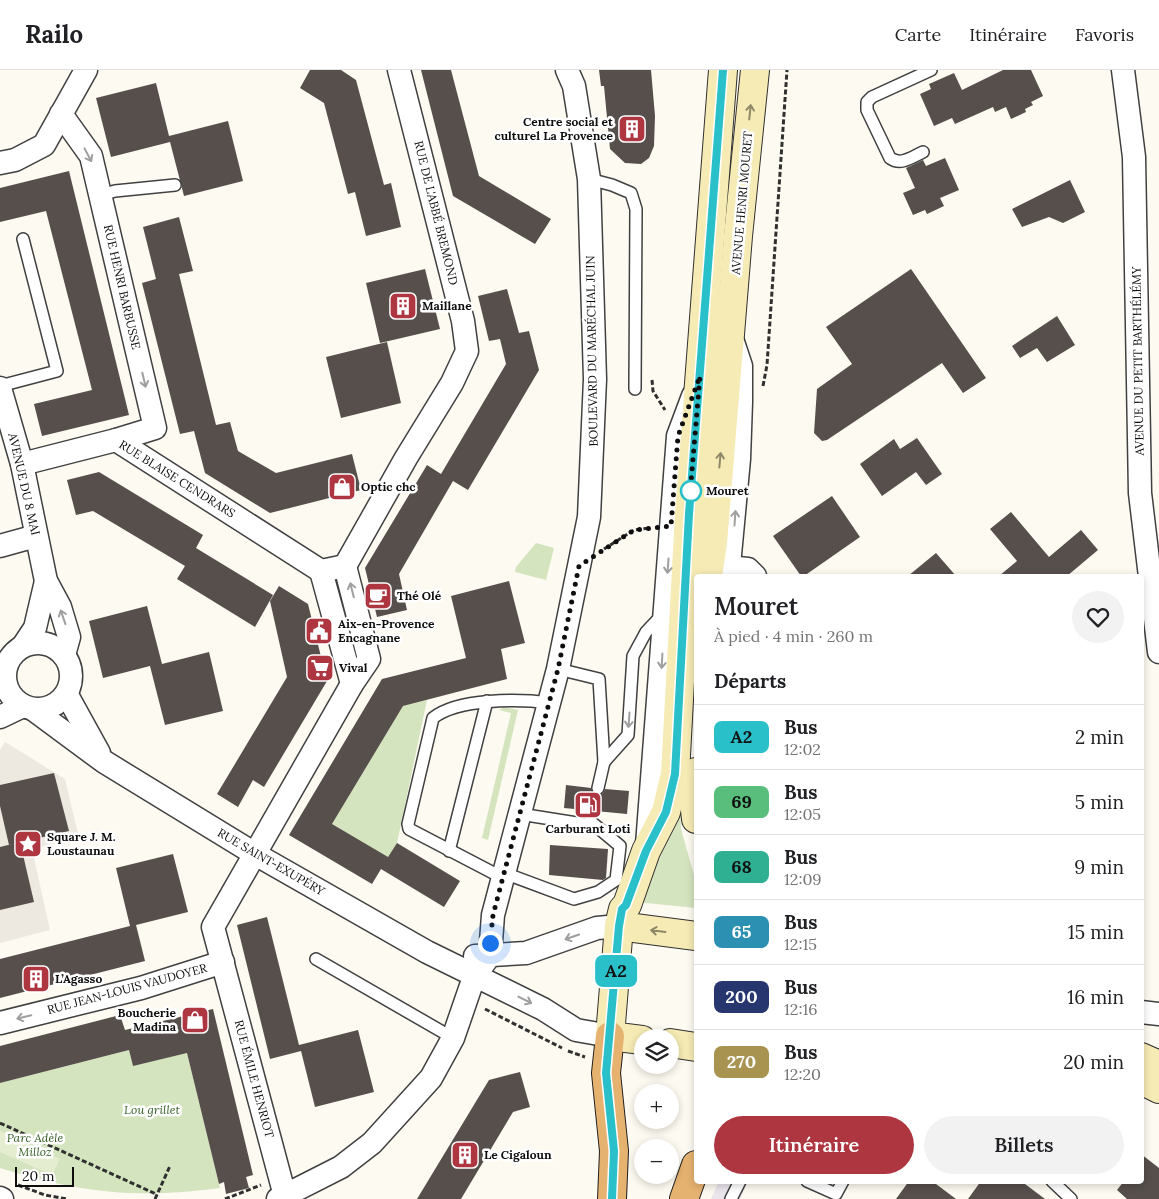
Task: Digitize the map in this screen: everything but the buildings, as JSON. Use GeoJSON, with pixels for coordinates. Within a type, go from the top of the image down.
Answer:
{"type":"FeatureCollection","features":[{"type":"Feature","properties":{"kind":"highway"},"geometry":{"type":"LineString","coordinates":[[610,1036],[606,1073],[614,1151],[612,1199]]}},
{"type":"Feature","properties":{"kind":"highway"},"geometry":{"type":"LineString","coordinates":[[684,1199],[694,1171]]}},
{"type":"Feature","properties":{"kind":"main road","name":"AVENUE HENRI MOURET"},"geometry":{"type":"LineString","coordinates":[[712,569],[700,376],[723,70]]}},
{"type":"Feature","properties":{"kind":"main road","name":"AVENUE HENRI MOURET"},"geometry":{"type":"LineString","coordinates":[[712,569],[738,236],[755,70]]}},
{"type":"Feature","properties":{"kind":"main road","name":"AVENUE HENRI MOURET"},"geometry":{"type":"LineString","coordinates":[[610,1036],[622,909],[626,905],[646,851],[666,812],[675,774],[684,594],[694,585]]}},
{"type":"Feature","properties":{"kind":"main road"},"geometry":{"type":"LineString","coordinates":[[619,926],[694,936]]}},
{"type":"Feature","properties":{"kind":"main road"},"geometry":{"type":"LineString","coordinates":[[610,1036],[634,1039]]}},
{"type":"Feature","properties":{"kind":"main road"},"geometry":{"type":"LineString","coordinates":[[679,1044],[694,1047]]}},
{"type":"Feature","properties":{"kind":"main road"},"geometry":{"type":"LineString","coordinates":[[1144,1062],[1155,1082]]}},
{"type":"Feature","properties":{"kind":"main road"},"geometry":{"type":"LineString","coordinates":[[688,1199],[697,1184]]}},
{"type":"Feature","properties":{"kind":"street"},"geometry":{"type":"LineString","coordinates":[[0,163],[15,160],[44,145],[86,70]]}},
{"type":"Feature","properties":{"kind":"street","name":"RUE DE L'ABBÉ BREMOND"},"geometry":{"type":"LineString","coordinates":[[345,566],[406,458],[452,383],[467,351],[463,321],[399,70]]}},
{"type":"Feature","properties":{"kind":"street","name":"BOULEVARD DU MARÉCHAL JUIN"},"geometry":{"type":"LineString","coordinates":[[490,955],[490,930],[550,703],[589,518],[594,447],[595,379],[589,179],[574,86],[567,70]]}},
{"type":"Feature","properties":{"kind":"street","name":"AVENUE DU PETIT BARTHÉLÉMY"},"geometry":{"type":"LineString","coordinates":[[1124,70],[1134,157],[1159,652]]}},
{"type":"Feature","properties":{"kind":"street","name":"RUE HENRI BARBUSSE"},"geometry":{"type":"LineString","coordinates":[[61,114],[91,156],[155,428],[116,440]]}},
{"type":"Feature","properties":{"kind":"street"},"geometry":{"type":"LineString","coordinates":[[646,851],[678,436],[700,376]]}},
{"type":"Feature","properties":{"kind":"street","name":"AVENUE DU 8 MAI"},"geometry":{"type":"LineString","coordinates":[[0,387],[22,464],[46,581],[60,607],[70,637],[64,655]]}},
{"type":"Feature","properties":{"kind":"street","name":"RUE BLAISE CENDRARS"},"geometry":{"type":"LineString","coordinates":[[22,464],[116,440],[321,571]]}},
{"type":"Feature","properties":{"kind":"street"},"geometry":{"type":"LineString","coordinates":[[0,546],[36,536]]}},
{"type":"Feature","properties":{"kind":"street"},"geometry":{"type":"LineString","coordinates":[[255,854],[352,684],[369,660],[345,566],[321,571],[352,684]]}},
{"type":"Feature","properties":{"kind":"street"},"geometry":{"type":"LineString","coordinates":[[712,569],[748,569],[753,574]]}},
{"type":"Feature","properties":{"kind":"street","name":"AVENUE DU 8 MAI"},"geometry":{"type":"LineString","coordinates":[[23,646],[35,628],[46,581]]}},
{"type":"Feature","properties":{"kind":"street"},"geometry":{"type":"LineString","coordinates":[[0,717],[28,708],[54,706],[66,695],[71,684],[72,673],[64,655],[56,647],[44,643],[23,646],[14,653],[8,662],[2,681],[15,701],[28,708]]}},
{"type":"Feature","properties":{"kind":"street","name":"RUE SAINT-EXUPÉRY"},"geometry":{"type":"LineString","coordinates":[[66,695],[103,761]]}},
{"type":"Feature","properties":{"kind":"street","name":"RUE SAINT-EXUPÉRY"},"geometry":{"type":"LineString","coordinates":[[28,708],[103,761],[255,854],[441,960],[543,1009],[576,1030],[610,1036]]}},
{"type":"Feature","properties":{"kind":"street","name":"RUE JEAN-LOUIS VAUDOYER"},"geometry":{"type":"LineString","coordinates":[[0,1023],[141,988],[223,962],[213,927],[255,854]]}},
{"type":"Feature","properties":{"kind":"street"},"geometry":{"type":"LineString","coordinates":[[441,960],[526,953],[597,928],[619,926]]}},
{"type":"Feature","properties":{"kind":"street"},"geometry":{"type":"LineString","coordinates":[[277,1193],[341,1167],[372,1143],[431,1078],[453,1038],[474,976],[490,955]]}},
{"type":"Feature","properties":{"kind":"street","name":"RUE ÉMILE HENRIOT"},"geometry":{"type":"LineString","coordinates":[[223,962],[277,1193]]}},
{"type":"Feature","properties":{"kind":"street"},"geometry":{"type":"LineString","coordinates":[[1144,1012],[1159,1014]]}},
{"type":"Feature","properties":{"kind":"lane"},"geometry":{"type":"LineString","coordinates":[[923,152],[902,162],[890,158],[867,110],[867,102],[872,97],[931,70]]}},
{"type":"Feature","properties":{"kind":"lane"},"geometry":{"type":"LineString","coordinates":[[589,179],[612,185],[631,193],[636,209],[635,389]]}},
{"type":"Feature","properties":{"kind":"lane"},"geometry":{"type":"LineString","coordinates":[[100,195],[114,191],[175,185]]}},
{"type":"Feature","properties":{"kind":"lane"},"geometry":{"type":"LineString","coordinates":[[0,387],[57,371],[23,239]]}},
{"type":"Feature","properties":{"kind":"lane"},"geometry":{"type":"LineString","coordinates":[[604,762],[628,735],[633,656],[646,632],[684,594]]}},
{"type":"Feature","properties":{"kind":"lane"},"geometry":{"type":"LineString","coordinates":[[558,669],[599,679],[604,762],[598,788]]}},
{"type":"Feature","properties":{"kind":"lane"},"geometry":{"type":"LineString","coordinates":[[520,814],[586,822],[620,846],[616,880],[598,892],[574,899],[503,875],[449,851],[409,829],[408,824],[433,718],[441,712],[487,701],[527,700],[550,703]]}},
{"type":"Feature","properties":{"kind":"lane"},"geometry":{"type":"LineString","coordinates":[[449,851],[487,701]]}},
{"type":"Feature","properties":{"kind":"lane"},"geometry":{"type":"LineString","coordinates":[[316,959],[453,1038]]}},
{"type":"Feature","properties":{"kind":"lane"},"geometry":{"type":"LineString","coordinates":[[731,1199],[738,1184]]}},
{"type":"Feature","properties":{"kind":"lane"},"geometry":{"type":"LineString","coordinates":[[814,1184],[836,1194],[841,1184]]}},
{"type":"Feature","properties":{"kind":"lane"},"geometry":{"type":"LineString","coordinates":[[1055,1184],[1071,1199]]}},
{"type":"Feature","properties":{"kind":"path"},"geometry":{"type":"LineString","coordinates":[[762,394],[767,365],[787,70]]}},
{"type":"Feature","properties":{"kind":"path"},"geometry":{"type":"LineString","coordinates":[[636,373],[652,373],[653,391],[666,411]]}},
{"type":"Feature","properties":{"kind":"path"},"geometry":{"type":"LineString","coordinates":[[579,566],[634,530],[671,526]]}},
{"type":"Feature","properties":{"kind":"path"},"geometry":{"type":"LineString","coordinates":[[467,999],[581,1058],[589,1057]]}},
{"type":"Feature","properties":{"kind":"path"},"geometry":{"type":"LineString","coordinates":[[0,1123],[156,1194]]}},
{"type":"Feature","properties":{"kind":"path"},"geometry":{"type":"LineString","coordinates":[[156,1199],[156,1194],[170,1166]]}},
{"type":"Feature","properties":{"kind":"path"},"geometry":{"type":"LineString","coordinates":[[4,1193],[45,1195],[67,1199]]}},
{"type":"Feature","properties":{"kind":"path"},"geometry":{"type":"LineString","coordinates":[[225,1199],[277,1193]]}},
{"type":"Feature","properties":{"kind":"shaded area","name":"Square J. M. Loustaunau"},"geometry":{"type":"Polygon","coordinates":[[[5,742],[65,779],[79,838],[32,849],[50,930],[0,943],[0,750],[5,742]]]}},
{"type":"Feature","properties":{"kind":"shaded area"},"geometry":{"type":"Polygon","coordinates":[[[718,1184],[747,1184],[740,1199],[711,1199],[718,1184]]]}},
{"type":"Feature","properties":{"kind":"green space"},"geometry":{"type":"Polygon","coordinates":[[[536,543],[554,548],[546,580],[515,572],[516,567],[536,543]]]}},
{"type":"Feature","properties":{"kind":"green space"},"geometry":{"type":"Polygon","coordinates":[[[427,700],[397,843],[388,858],[332,824],[403,706],[427,700]]]}},
{"type":"Feature","properties":{"kind":"green space"},"geometry":{"type":"Polygon","coordinates":[[[504,707],[518,710],[488,840],[482,838],[511,713],[499,710],[504,707]]]}},
{"type":"Feature","properties":{"kind":"green space"},"geometry":{"type":"Polygon","coordinates":[[[680,796],[681,829],[694,875],[694,908],[636,902],[680,796]]]}},
{"type":"Feature","properties":{"kind":"green space","name":"Lou grillet"},"geometry":{"type":"Polygon","coordinates":[[[129,1050],[133,1065],[187,1053],[220,1188],[162,1193],[108,1192],[56,1183],[0,1168],[0,1083],[129,1050]]]}},
{"type":"Feature","properties":{"kind":"green space"},"geometry":{"type":"Polygon","coordinates":[[[0,1131],[60,1159],[52,1175],[0,1152],[0,1131]]]}},
{"type":"Feature","properties":{"kind":"bus line","name":"A2"},"geometry":{"type":"LineString","coordinates":[[612,1199],[615,1171],[606,1073],[619,926],[622,909],[626,905],[646,851],[666,812],[675,774],[689,514],[723,70]]}},
{"type":"Feature","properties":{"kind":"place","name":"Centre social et culturel La Provence"},"geometry":{"type":"Point","coordinates":[632,129]}},
{"type":"Feature","properties":{"kind":"place","name":"Maillane"},"geometry":{"type":"Point","coordinates":[403,306]}},
{"type":"Feature","properties":{"kind":"place","name":"Optic chc"},"geometry":{"type":"Point","coordinates":[342,487]}},
{"type":"Feature","properties":{"kind":"place","name":"Mouret"},"geometry":{"type":"Point","coordinates":[691,491]}},
{"type":"Feature","properties":{"kind":"place","name":"Thé Olé"},"geometry":{"type":"Point","coordinates":[378,596]}},
{"type":"Feature","properties":{"kind":"place","name":"Aix-en-Provence Encagnane"},"geometry":{"type":"Point","coordinates":[319,631]}},
{"type":"Feature","properties":{"kind":"place","name":"Vival"},"geometry":{"type":"Point","coordinates":[320,668]}},
{"type":"Feature","properties":{"kind":"place","name":"Carburant Loti"},"geometry":{"type":"Point","coordinates":[588,805]}},
{"type":"Feature","properties":{"kind":"place","name":"Square J. M. Loustaunau"},"geometry":{"type":"Point","coordinates":[28,844]}},
{"type":"Feature","properties":{"kind":"place","name":"L’Agasso"},"geometry":{"type":"Point","coordinates":[36,979]}},
{"type":"Feature","properties":{"kind":"place","name":"Boucherie Madina"},"geometry":{"type":"Point","coordinates":[195,1020]}},
{"type":"Feature","properties":{"kind":"place","name":"Le Cigaloun"},"geometry":{"type":"Point","coordinates":[465,1155]}},
{"type":"Feature","properties":{"kind":"route"},"geometry":{"type":"LineString","coordinates":[[490,943],[493,915],[558,669],[579,566],[634,530],[671,526],[678,436],[700,376],[690,494],[691,491]]}},
{"type":"Feature","properties":{"kind":"park label","name":"Parc Adèle Milloz"},"geometry":{"type":"Point","coordinates":[35,1145]}}]}
